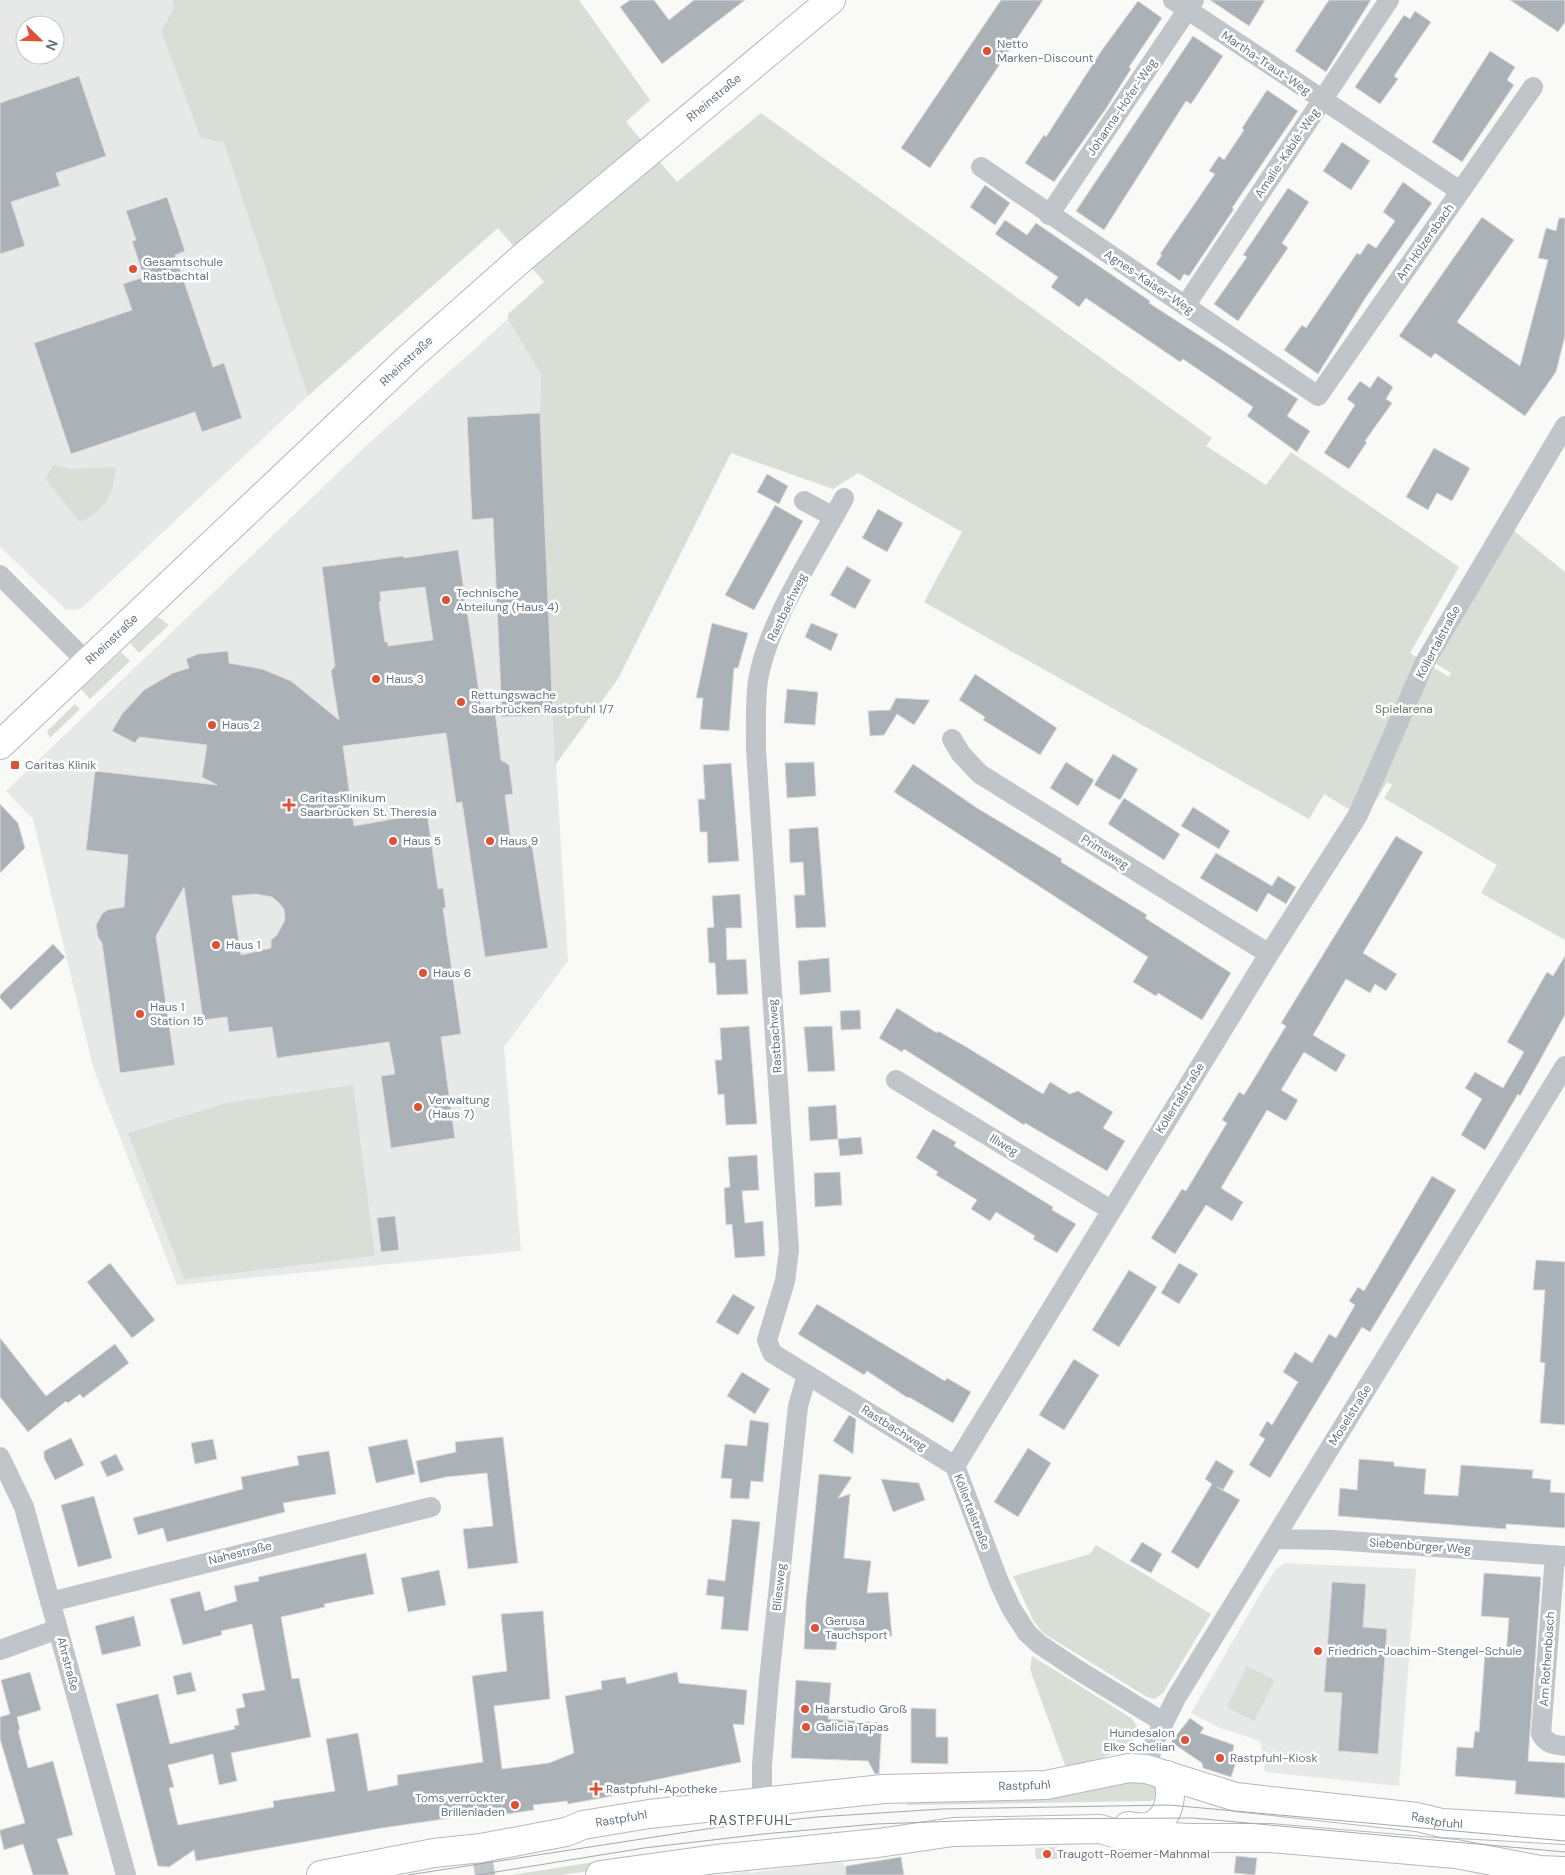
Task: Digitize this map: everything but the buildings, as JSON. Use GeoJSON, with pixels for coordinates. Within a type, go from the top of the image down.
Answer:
{"type":"FeatureCollection","features":[{"type":"Feature","properties":{"kind":"main road","name":"Rheinstraße"},"geometry":{"type":"LineString","coordinates":[[0,745],[342,420],[523,257],[832,0]]}},
{"type":"Feature","properties":{"kind":"main road","name":"Rastpfuhl"},"geometry":{"type":"LineString","coordinates":[[321,1875],[434,1853],[481,1848],[622,1818],[762,1800],[883,1789],[1046,1785],[1108,1771],[1156,1772],[1236,1797],[1417,1817],[1442,1823],[1565,1830]]}},
{"type":"Feature","properties":{"kind":"main road"},"geometry":{"type":"LineString","coordinates":[[600,1875],[716,1859],[878,1843],[953,1832],[1152,1826],[1162,1818],[1169,1805],[1170,1784],[1156,1772]]}},
{"type":"Feature","properties":{"kind":"main road"},"geometry":{"type":"LineString","coordinates":[[1100,1829],[1120,1835],[1192,1838],[1270,1838],[1456,1854],[1540,1870],[1565,1872]]}},
{"type":"Feature","properties":{"kind":"street","name":"Amalie-Kablé-Weg"},"geometry":{"type":"LineString","coordinates":[[1185,306],[1389,0]]}},
{"type":"Feature","properties":{"kind":"street","name":"Martha-Traut-Weg"},"geometry":{"type":"LineString","coordinates":[[1185,3],[1322,100],[1460,191]]}},
{"type":"Feature","properties":{"kind":"street","name":"Johanna-Hofer-Weg"},"geometry":{"type":"LineString","coordinates":[[1049,215],[1185,3]]}},
{"type":"Feature","properties":{"kind":"street","name":"Am Hölzersbach"},"geometry":{"type":"LineString","coordinates":[[1318,396],[1533,87]]}},
{"type":"Feature","properties":{"kind":"street","name":"Agnes-Kaiser-Weg"},"geometry":{"type":"LineString","coordinates":[[981,167],[1318,396]]}},
{"type":"Feature","properties":{"kind":"street","name":"Köllertalstraße"},"geometry":{"type":"LineString","coordinates":[[1163,1722],[1078,1670],[1039,1644],[1027,1633],[1011,1608],[955,1466],[1269,954],[1358,815],[1425,662],[1565,426]]}},
{"type":"Feature","properties":{"kind":"street","name":"Rastbachweg"},"geometry":{"type":"LineString","coordinates":[[844,498],[778,620],[765,652],[758,681],[756,749],[789,1250],[785,1281],[766,1340],[772,1353],[955,1466]]}},
{"type":"Feature","properties":{"kind":"street"},"geometry":{"type":"LineString","coordinates":[[804,501],[834,517]]}},
{"type":"Feature","properties":{"kind":"street"},"geometry":{"type":"LineString","coordinates":[[0,575],[87,662]]}},
{"type":"Feature","properties":{"kind":"street","name":"Primsweg"},"geometry":{"type":"LineString","coordinates":[[952,739],[961,754],[980,774],[1269,954]]}},
{"type":"Feature","properties":{"kind":"street","name":"Moselstraße"},"geometry":{"type":"LineString","coordinates":[[1156,1772],[1163,1722],[1565,1066]]}},
{"type":"Feature","properties":{"kind":"street","name":"Illweg"},"geometry":{"type":"LineString","coordinates":[[896,1080],[1111,1210]]}},
{"type":"Feature","properties":{"kind":"street","name":"Bliesweg"},"geometry":{"type":"LineString","coordinates":[[762,1800],[762,1764],[768,1690],[798,1406],[807,1375]]}},
{"type":"Feature","properties":{"kind":"street","name":"Ahrstraße"},"geometry":{"type":"LineString","coordinates":[[0,1457],[24,1507],[126,1875]]}},
{"type":"Feature","properties":{"kind":"street","name":"Nahestraße"},"geometry":{"type":"LineString","coordinates":[[50,1602],[431,1507]]}},
{"type":"Feature","properties":{"kind":"street","name":"Siebenbürger Weg"},"geometry":{"type":"LineString","coordinates":[[1274,1539],[1333,1540],[1560,1555]]}},
{"type":"Feature","properties":{"kind":"street","name":"Am Rothenbüsch"},"geometry":{"type":"LineString","coordinates":[[1560,1555],[1541,1734],[1545,1740],[1553,1745],[1565,1746]]}},
{"type":"Feature","properties":{"kind":"street"},"geometry":{"type":"LineString","coordinates":[[0,1650],[58,1629]]}},
{"type":"Feature","properties":{"kind":"street"},"geometry":{"type":"LineString","coordinates":[[481,1848],[485,1875]]}},
{"type":"Feature","properties":{"kind":"shaded area","name":"Gesamtschule Rastbachtal"},"geometry":{"type":"Polygon","coordinates":[[[0,0],[172,0],[174,8],[161,31],[200,137],[224,142],[308,396],[81,609],[66,610],[0,547],[0,0]]]}},
{"type":"Feature","properties":{"kind":"shaded area","name":"CaritasKlinikum Saarbrücken St. Theresia"},"geometry":{"type":"Polygon","coordinates":[[[508,319],[541,375],[540,413],[468,417],[472,519],[493,518],[517,716],[553,715],[568,961],[504,1047],[521,1251],[177,1285],[93,1067],[33,819],[6,791],[367,445],[508,319]]]}},
{"type":"Feature","properties":{"kind":"shaded area","name":"Friedrich-Joachim-Stengel-Schule"},"geometry":{"type":"Polygon","coordinates":[[[1284,1563],[1416,1569],[1399,1786],[1265,1772],[1260,1741],[1220,1728],[1191,1713],[1263,1589],[1277,1568],[1284,1563]]]}},
{"type":"Feature","properties":{"kind":"shaded area"},"geometry":{"type":"Polygon","coordinates":[[[901,1857],[904,1875],[723,1875],[749,1871],[750,1873],[842,1859],[844,1866],[901,1857]]]}},
{"type":"Feature","properties":{"kind":"green space","name":"Spielarena"},"geometry":{"type":"Polygon","coordinates":[[[172,0],[579,0],[650,100],[626,122],[677,182],[761,113],[1212,438],[1206,446],[1266,485],[1291,452],[1459,567],[1410,653],[1449,677],[1451,673],[1435,663],[1513,530],[1565,572],[1565,940],[1481,893],[1497,865],[1384,798],[1392,785],[1387,782],[1365,819],[1324,794],[1309,819],[924,602],[962,532],[858,473],[833,489],[731,453],[618,679],[555,765],[540,413],[541,375],[508,319],[508,314],[544,282],[498,228],[308,396],[224,143],[200,137],[161,31],[174,8],[172,0]]]}},
{"type":"Feature","properties":{"kind":"green space"},"geometry":{"type":"Polygon","coordinates":[[[54,465],[69,469],[116,467],[113,486],[107,500],[97,512],[80,522],[45,479],[54,465]]]}},
{"type":"Feature","properties":{"kind":"green space"},"geometry":{"type":"Polygon","coordinates":[[[158,617],[169,625],[139,653],[130,643],[158,617]]]}},
{"type":"Feature","properties":{"kind":"green space"},"geometry":{"type":"Polygon","coordinates":[[[121,652],[130,661],[90,699],[81,689],[121,652]]]}},
{"type":"Feature","properties":{"kind":"green space"},"geometry":{"type":"Polygon","coordinates":[[[75,704],[80,709],[50,738],[47,731],[75,704]]]}},
{"type":"Feature","properties":{"kind":"green space"},"geometry":{"type":"Polygon","coordinates":[[[353,1085],[375,1256],[184,1279],[128,1133],[227,1103],[353,1085]]]}},
{"type":"Feature","properties":{"kind":"green space"},"geometry":{"type":"Polygon","coordinates":[[[1096,1545],[1211,1614],[1163,1693],[1155,1699],[1147,1697],[1043,1633],[1033,1620],[1013,1576],[1090,1554],[1096,1545]]]}},
{"type":"Feature","properties":{"kind":"green space"},"geometry":{"type":"Polygon","coordinates":[[[1032,1656],[1131,1718],[1137,1726],[1136,1737],[1112,1754],[1066,1768],[1030,1669],[1032,1656]]]}},
{"type":"Feature","properties":{"kind":"green space"},"geometry":{"type":"Polygon","coordinates":[[[1247,1666],[1275,1680],[1254,1721],[1227,1707],[1247,1666]]]}},
{"type":"Feature","properties":{"kind":"green space"},"geometry":{"type":"Polygon","coordinates":[[[1131,1776],[1157,1786],[1156,1799],[1150,1801],[907,1805],[907,1798],[1131,1776]]]}},
{"type":"Feature","properties":{"kind":"green space"},"geometry":{"type":"Polygon","coordinates":[[[1059,1847],[1059,1859],[1036,1859],[1035,1848],[1059,1847]]]}},
{"type":"Feature","properties":{"kind":"green space"},"geometry":{"type":"Polygon","coordinates":[[[601,1861],[602,1869],[562,1875],[511,1875],[601,1861]]]}},
{"type":"Feature","properties":{"kind":"tram line"},"geometry":{"type":"LineString","coordinates":[[408,1875],[713,1828],[817,1817],[942,1809],[1169,1805],[1565,1841]]}},
{"type":"Feature","properties":{"kind":"tram line"},"geometry":{"type":"LineString","coordinates":[[477,1875],[644,1848],[763,1834],[876,1824],[1013,1819],[1193,1818],[1565,1852]]}},
{"type":"Feature","properties":{"kind":"place","name":"Netto Marken-Discount"},"geometry":{"type":"Point","coordinates":[987,51]}},
{"type":"Feature","properties":{"kind":"place","name":"Gesamtschule Rastbachtal"},"geometry":{"type":"Point","coordinates":[133,269]}},
{"type":"Feature","properties":{"kind":"place","name":"Technische Abteilung (Haus 4)"},"geometry":{"type":"Point","coordinates":[446,600]}},
{"type":"Feature","properties":{"kind":"place","name":"Haus 3"},"geometry":{"type":"Point","coordinates":[376,679]}},
{"type":"Feature","properties":{"kind":"place","name":"Rettungswache Saarbrücken Rastpfuhl 1/7"},"geometry":{"type":"Point","coordinates":[461,702]}},
{"type":"Feature","properties":{"kind":"place","name":"Haus 2"},"geometry":{"type":"Point","coordinates":[212,725]}},
{"type":"Feature","properties":{"kind":"place","name":"Caritas Klinik"},"geometry":{"type":"Point","coordinates":[15,765]}},
{"type":"Feature","properties":{"kind":"place","name":"CaritasKlinikum Saarbrücken St. Theresia"},"geometry":{"type":"Point","coordinates":[289,805]}},
{"type":"Feature","properties":{"kind":"place","name":"Haus 5"},"geometry":{"type":"Point","coordinates":[393,841]}},
{"type":"Feature","properties":{"kind":"place","name":"Haus 9"},"geometry":{"type":"Point","coordinates":[490,841]}},
{"type":"Feature","properties":{"kind":"place","name":"Haus 1"},"geometry":{"type":"Point","coordinates":[216,945]}},
{"type":"Feature","properties":{"kind":"place","name":"Haus 6"},"geometry":{"type":"Point","coordinates":[423,973]}},
{"type":"Feature","properties":{"kind":"place","name":"Haus 1 Station 15"},"geometry":{"type":"Point","coordinates":[140,1014]}},
{"type":"Feature","properties":{"kind":"place","name":"Verwaltung (Haus 7)"},"geometry":{"type":"Point","coordinates":[418,1107]}},
{"type":"Feature","properties":{"kind":"place","name":"Gerusa Tauchsport"},"geometry":{"type":"Point","coordinates":[815,1628]}},
{"type":"Feature","properties":{"kind":"place","name":"Friedrich-Joachim-Stengel-Schule"},"geometry":{"type":"Point","coordinates":[1318,1651]}},
{"type":"Feature","properties":{"kind":"place","name":"Haarstudio Groß"},"geometry":{"type":"Point","coordinates":[805,1709]}},
{"type":"Feature","properties":{"kind":"place","name":"Galicia Tapas"},"geometry":{"type":"Point","coordinates":[806,1727]}},
{"type":"Feature","properties":{"kind":"place","name":"Hundesalon Elke Schelian"},"geometry":{"type":"Point","coordinates":[1185,1740]}},
{"type":"Feature","properties":{"kind":"place","name":"Rastpfuhl-Kiosk"},"geometry":{"type":"Point","coordinates":[1220,1758]}},
{"type":"Feature","properties":{"kind":"place","name":"Rastpfuhl-Apotheke"},"geometry":{"type":"Point","coordinates":[596,1789]}},
{"type":"Feature","properties":{"kind":"place","name":"Toms verrückter Brillenladen"},"geometry":{"type":"Point","coordinates":[515,1805]}},
{"type":"Feature","properties":{"kind":"place","name":"Traugott-Roemer-Mahnmal"},"geometry":{"type":"Point","coordinates":[1047,1854]}},
{"type":"Feature","properties":{"kind":"district","name":"RASTPFUHL"},"geometry":{"type":"Point","coordinates":[751,1820]}}]}
